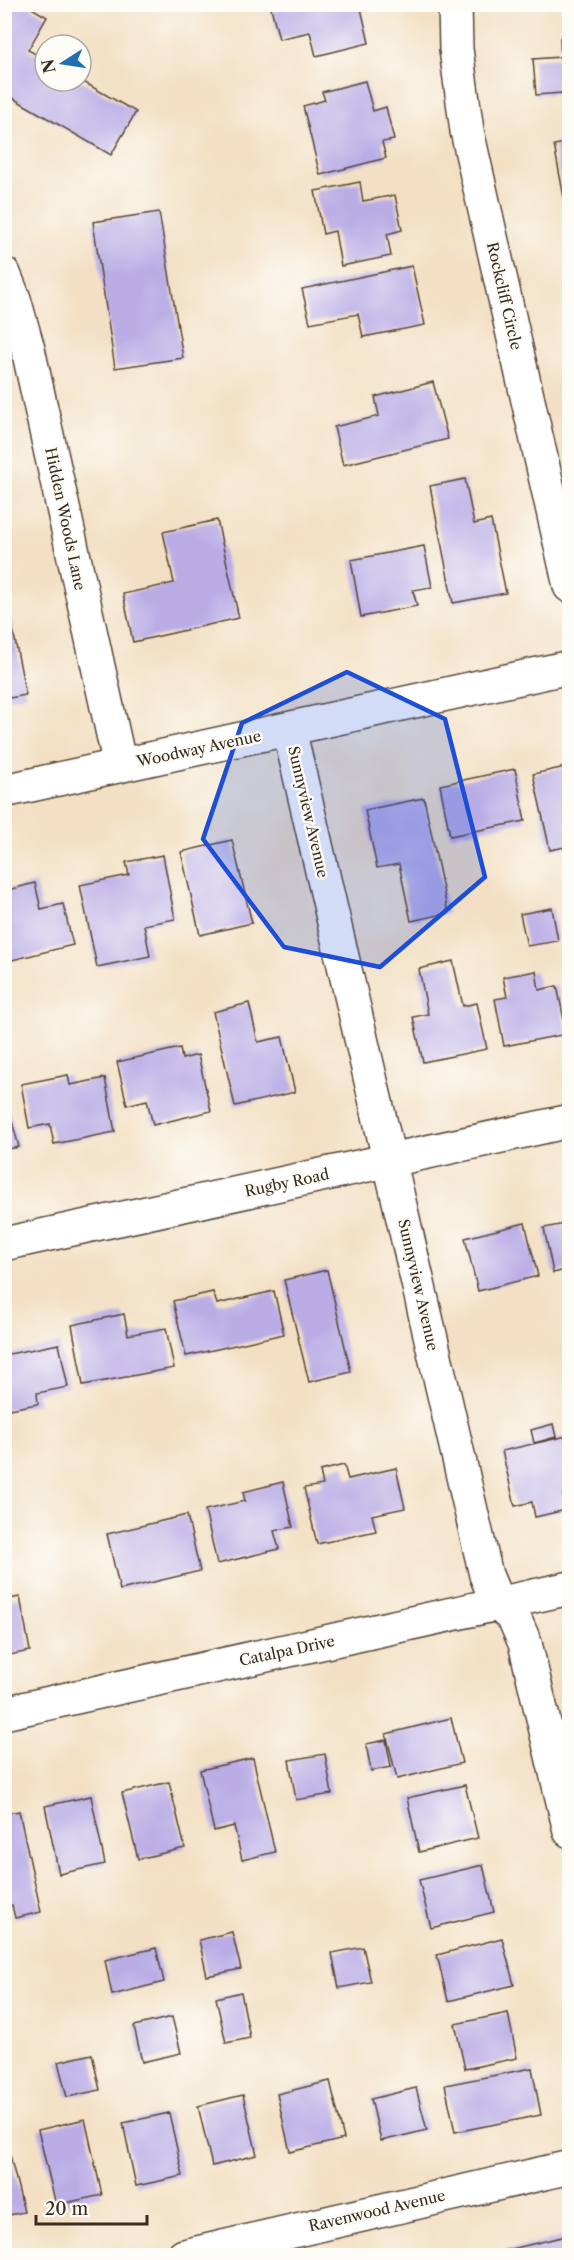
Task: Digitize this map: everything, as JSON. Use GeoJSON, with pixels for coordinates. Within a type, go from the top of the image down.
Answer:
{"type":"FeatureCollection","features":[{"type":"Feature","properties":{"kind":"street","name":"Rockcliff Circle"},"geometry":{"type":"LineString","coordinates":[[455,4],[456,49],[467,131],[570,586]]}},
{"type":"Feature","properties":{"kind":"street","name":"Hidden Woods Lane"},"geometry":{"type":"LineString","coordinates":[[4,274],[14,299],[28,349],[120,766]]}},
{"type":"Feature","properties":{"kind":"street","name":"Woodway Avenue"},"geometry":{"type":"LineString","coordinates":[[4,791],[570,668]]}},
{"type":"Feature","properties":{"kind":"street","name":"Sunnyview Avenue"},"geometry":{"type":"LineString","coordinates":[[289,729],[486,1575],[498,1604],[514,1618],[525,1643],[570,1831]]}},
{"type":"Feature","properties":{"kind":"street","name":"Rugby Road"},"geometry":{"type":"LineString","coordinates":[[4,1244],[570,1121]]}},
{"type":"Feature","properties":{"kind":"street","name":"Catalpa Drive"},"geometry":{"type":"LineString","coordinates":[[4,1713],[570,1588]]}},
{"type":"Feature","properties":{"kind":"street","name":"Ravenwood Avenue"},"geometry":{"type":"LineString","coordinates":[[184,2256],[570,2167]]}},
{"type":"Feature","properties":{"kind":"highlighted area"},"geometry":{"type":"Polygon","coordinates":[[[347,672],[445,719],[485,877],[380,967],[284,947],[203,839],[242,723],[347,672]]]}},
{"type":"Feature","properties":{"kind":"building"},"geometry":{"type":"Polygon","coordinates":[[[4,4],[25,4],[47,17],[38,33],[33,33],[33,41],[28,50],[33,53],[33,93],[93,93],[93,87],[136,112],[111,155],[4,93],[4,4]]]}},
{"type":"Feature","properties":{"kind":"building"},"geometry":{"type":"Polygon","coordinates":[[[270,4],[360,4],[369,43],[316,56],[310,32],[279,39],[270,4]]]}},
{"type":"Feature","properties":{"kind":"building"},"geometry":{"type":"Polygon","coordinates":[[[570,37],[570,115],[564,116],[562,93],[536,95],[533,59],[561,57],[560,38],[570,37]]]}},
{"type":"Feature","properties":{"kind":"building"},"geometry":{"type":"Polygon","coordinates":[[[365,81],[373,111],[386,107],[394,140],[382,142],[386,158],[320,175],[303,106],[325,100],[322,92],[365,81]]]}},
{"type":"Feature","properties":{"kind":"building"},"geometry":{"type":"Polygon","coordinates":[[[570,142],[570,203],[565,203],[554,145],[570,142]]]}},
{"type":"Feature","properties":{"kind":"building"},"geometry":{"type":"Polygon","coordinates":[[[360,182],[363,201],[395,195],[402,230],[387,234],[391,256],[341,266],[335,231],[323,234],[315,191],[360,182]]]}},
{"type":"Feature","properties":{"kind":"building"},"geometry":{"type":"Polygon","coordinates":[[[159,212],[183,358],[115,368],[93,222],[159,212]]]}},
{"type":"Feature","properties":{"kind":"building"},"geometry":{"type":"Polygon","coordinates":[[[412,266],[425,325],[363,337],[358,314],[310,323],[302,289],[412,266]]]}},
{"type":"Feature","properties":{"kind":"building"},"geometry":{"type":"Polygon","coordinates":[[[433,382],[448,439],[343,465],[334,427],[379,416],[375,397],[433,382]]]}},
{"type":"Feature","properties":{"kind":"building"},"geometry":{"type":"Polygon","coordinates":[[[465,479],[474,524],[491,520],[506,593],[453,603],[430,486],[465,479]]]}},
{"type":"Feature","properties":{"kind":"building"},"geometry":{"type":"Polygon","coordinates":[[[217,520],[239,618],[133,642],[123,594],[174,583],[163,532],[217,520]]]}},
{"type":"Feature","properties":{"kind":"building"},"geometry":{"type":"Polygon","coordinates":[[[424,546],[432,587],[413,590],[417,606],[361,617],[351,560],[424,546]]]}},
{"type":"Feature","properties":{"kind":"building"},"geometry":{"type":"Polygon","coordinates":[[[7,600],[26,695],[4,699],[4,601],[7,600]]]}},
{"type":"Feature","properties":{"kind":"building"},"geometry":{"type":"Polygon","coordinates":[[[570,766],[570,846],[550,850],[533,774],[570,766]]]}},
{"type":"Feature","properties":{"kind":"building"},"geometry":{"type":"Polygon","coordinates":[[[515,769],[525,821],[450,836],[440,785],[515,769]]]}},
{"type":"Feature","properties":{"kind":"building"},"geometry":{"type":"Polygon","coordinates":[[[424,798],[448,913],[411,921],[399,864],[377,868],[365,810],[424,798]]]}},
{"type":"Feature","properties":{"kind":"building"},"geometry":{"type":"Polygon","coordinates":[[[232,840],[252,923],[200,935],[181,852],[232,840]]]}},
{"type":"Feature","properties":{"kind":"building"},"geometry":{"type":"Polygon","coordinates":[[[163,855],[175,919],[144,925],[150,956],[97,967],[80,885],[129,875],[126,862],[163,855]]]}},
{"type":"Feature","properties":{"kind":"building"},"geometry":{"type":"Polygon","coordinates":[[[35,883],[41,909],[63,904],[73,945],[4,962],[4,891],[35,883]]]}},
{"type":"Feature","properties":{"kind":"building"},"geometry":{"type":"Polygon","coordinates":[[[552,908],[558,941],[527,946],[520,914],[552,908]]]}},
{"type":"Feature","properties":{"kind":"building"},"geometry":{"type":"Polygon","coordinates":[[[453,961],[463,1006],[477,1003],[487,1049],[423,1062],[413,1017],[428,1014],[419,969],[453,961]]]}},
{"type":"Feature","properties":{"kind":"building"},"geometry":{"type":"Polygon","coordinates":[[[536,971],[539,990],[557,986],[567,1034],[504,1046],[495,999],[507,997],[503,977],[536,971]]]}},
{"type":"Feature","properties":{"kind":"building"},"geometry":{"type":"Polygon","coordinates":[[[249,1003],[258,1042],[282,1037],[295,1092],[235,1106],[213,1012],[249,1003]]]}},
{"type":"Feature","properties":{"kind":"building"},"geometry":{"type":"Polygon","coordinates":[[[180,1048],[182,1059],[198,1055],[211,1111],[153,1125],[147,1100],[127,1105],[117,1062],[180,1048]]]}},
{"type":"Feature","properties":{"kind":"building"},"geometry":{"type":"Polygon","coordinates":[[[68,1075],[70,1085],[105,1078],[115,1132],[54,1144],[50,1124],[29,1128],[21,1084],[68,1075]]]}},
{"type":"Feature","properties":{"kind":"building"},"geometry":{"type":"Polygon","coordinates":[[[4,1092],[19,1147],[4,1150],[4,1092]]]}},
{"type":"Feature","properties":{"kind":"building"},"geometry":{"type":"Polygon","coordinates":[[[525,1223],[538,1276],[478,1291],[465,1238],[525,1223]]]}},
{"type":"Feature","properties":{"kind":"building"},"geometry":{"type":"Polygon","coordinates":[[[570,1223],[570,1269],[553,1273],[544,1228],[570,1223]]]}},
{"type":"Feature","properties":{"kind":"building"},"geometry":{"type":"Polygon","coordinates":[[[327,1270],[351,1372],[309,1382],[284,1280],[327,1270]]]}},
{"type":"Feature","properties":{"kind":"building"},"geometry":{"type":"Polygon","coordinates":[[[274,1291],[284,1334],[186,1356],[173,1301],[213,1292],[217,1304],[274,1291]]]}},
{"type":"Feature","properties":{"kind":"building"},"geometry":{"type":"Polygon","coordinates":[[[124,1314],[128,1335],[166,1328],[174,1368],[83,1385],[72,1325],[124,1314]]]}},
{"type":"Feature","properties":{"kind":"building"},"geometry":{"type":"Polygon","coordinates":[[[59,1344],[68,1387],[37,1393],[38,1404],[4,1410],[4,1355],[59,1344]]]}},
{"type":"Feature","properties":{"kind":"building"},"geometry":{"type":"Polygon","coordinates":[[[553,1424],[556,1437],[534,1443],[531,1430],[553,1424]]]}},
{"type":"Feature","properties":{"kind":"building"},"geometry":{"type":"Polygon","coordinates":[[[567,1436],[570,1448],[570,1493],[563,1495],[566,1510],[535,1517],[532,1502],[515,1506],[502,1451],[567,1436]]]}},
{"type":"Feature","properties":{"kind":"building"},"geometry":{"type":"Polygon","coordinates":[[[344,1465],[348,1479],[396,1468],[405,1508],[372,1515],[376,1531],[317,1544],[304,1488],[323,1485],[320,1471],[344,1465]]]}},
{"type":"Feature","properties":{"kind":"building"},"geometry":{"type":"Polygon","coordinates":[[[283,1482],[293,1527],[274,1531],[279,1549],[217,1564],[205,1510],[245,1501],[243,1492],[283,1482]]]}},
{"type":"Feature","properties":{"kind":"building"},"geometry":{"type":"Polygon","coordinates":[[[187,1515],[200,1571],[120,1590],[107,1534],[187,1515]]]}},
{"type":"Feature","properties":{"kind":"building"},"geometry":{"type":"Polygon","coordinates":[[[20,1597],[30,1651],[4,1656],[4,1600],[20,1597]]]}},
{"type":"Feature","properties":{"kind":"building"},"geometry":{"type":"Polygon","coordinates":[[[451,1718],[462,1763],[397,1779],[386,1734],[451,1718]]]}},
{"type":"Feature","properties":{"kind":"building"},"geometry":{"type":"Polygon","coordinates":[[[386,1740],[391,1767],[371,1771],[366,1744],[386,1740]]]}},
{"type":"Feature","properties":{"kind":"building"},"geometry":{"type":"Polygon","coordinates":[[[325,1754],[332,1794],[296,1800],[289,1760],[325,1754]]]}},
{"type":"Feature","properties":{"kind":"building"},"geometry":{"type":"Polygon","coordinates":[[[253,1758],[275,1852],[242,1860],[234,1826],[214,1831],[200,1770],[253,1758]]]}},
{"type":"Feature","properties":{"kind":"building"},"geometry":{"type":"Polygon","coordinates":[[[169,1782],[185,1848],[138,1859],[122,1793],[169,1782]]]}},
{"type":"Feature","properties":{"kind":"building"},"geometry":{"type":"Polygon","coordinates":[[[465,1785],[478,1838],[419,1852],[407,1798],[465,1785]]]}},
{"type":"Feature","properties":{"kind":"building"},"geometry":{"type":"Polygon","coordinates":[[[91,1796],[105,1864],[59,1874],[45,1806],[91,1796]]]}},
{"type":"Feature","properties":{"kind":"building"},"geometry":{"type":"Polygon","coordinates":[[[19,1811],[41,1912],[15,1918],[12,1905],[4,1906],[4,1814],[19,1811]]]}},
{"type":"Feature","properties":{"kind":"building"},"geometry":{"type":"Polygon","coordinates":[[[483,1865],[494,1912],[431,1928],[419,1880],[483,1865]]]}},
{"type":"Feature","properties":{"kind":"building"},"geometry":{"type":"Polygon","coordinates":[[[232,1932],[241,1969],[207,1976],[199,1940],[232,1932]]]}},
{"type":"Feature","properties":{"kind":"building"},"geometry":{"type":"Polygon","coordinates":[[[502,1938],[514,1985],[448,2001],[437,1955],[502,1938]]]}},
{"type":"Feature","properties":{"kind":"building"},"geometry":{"type":"Polygon","coordinates":[[[363,1947],[371,1982],[339,1988],[332,1953],[363,1947]]]}},
{"type":"Feature","properties":{"kind":"building"},"geometry":{"type":"Polygon","coordinates":[[[156,1948],[164,1982],[112,1995],[105,1960],[156,1948]]]}},
{"type":"Feature","properties":{"kind":"building"},"geometry":{"type":"Polygon","coordinates":[[[241,1992],[250,2038],[226,2043],[216,1998],[241,1992]]]}},
{"type":"Feature","properties":{"kind":"building"},"geometry":{"type":"Polygon","coordinates":[[[508,2013],[517,2058],[465,2069],[455,2024],[508,2013]]]}},
{"type":"Feature","properties":{"kind":"building"},"geometry":{"type":"Polygon","coordinates":[[[172,2017],[181,2053],[142,2062],[134,2026],[172,2017]]]}},
{"type":"Feature","properties":{"kind":"building"},"geometry":{"type":"Polygon","coordinates":[[[92,2054],[100,2090],[67,2097],[58,2062],[92,2054]]]}},
{"type":"Feature","properties":{"kind":"building"},"geometry":{"type":"Polygon","coordinates":[[[532,2068],[541,2115],[455,2132],[445,2085],[532,2068]]]}},
{"type":"Feature","properties":{"kind":"building"},"geometry":{"type":"Polygon","coordinates":[[[330,2081],[344,2139],[290,2152],[277,2094],[330,2081]]]}},
{"type":"Feature","properties":{"kind":"building"},"geometry":{"type":"Polygon","coordinates":[[[416,2088],[427,2130],[381,2141],[371,2099],[416,2088]]]}},
{"type":"Feature","properties":{"kind":"building"},"geometry":{"type":"Polygon","coordinates":[[[243,2095],[257,2155],[212,2166],[198,2106],[243,2095]]]}},
{"type":"Feature","properties":{"kind":"building"},"geometry":{"type":"Polygon","coordinates":[[[169,2113],[183,2176],[136,2186],[123,2123],[169,2113]]]}},
{"type":"Feature","properties":{"kind":"building"},"geometry":{"type":"Polygon","coordinates":[[[85,2119],[102,2195],[56,2205],[38,2130],[85,2119]]]}},
{"type":"Feature","properties":{"kind":"building"},"geometry":{"type":"Polygon","coordinates":[[[8,2147],[24,2212],[4,2216],[4,2148],[8,2147]]]}},
{"type":"Feature","properties":{"kind":"building"},"geometry":{"type":"Polygon","coordinates":[[[570,2235],[570,2256],[486,2256],[486,2255],[570,2235]]]}}]}
